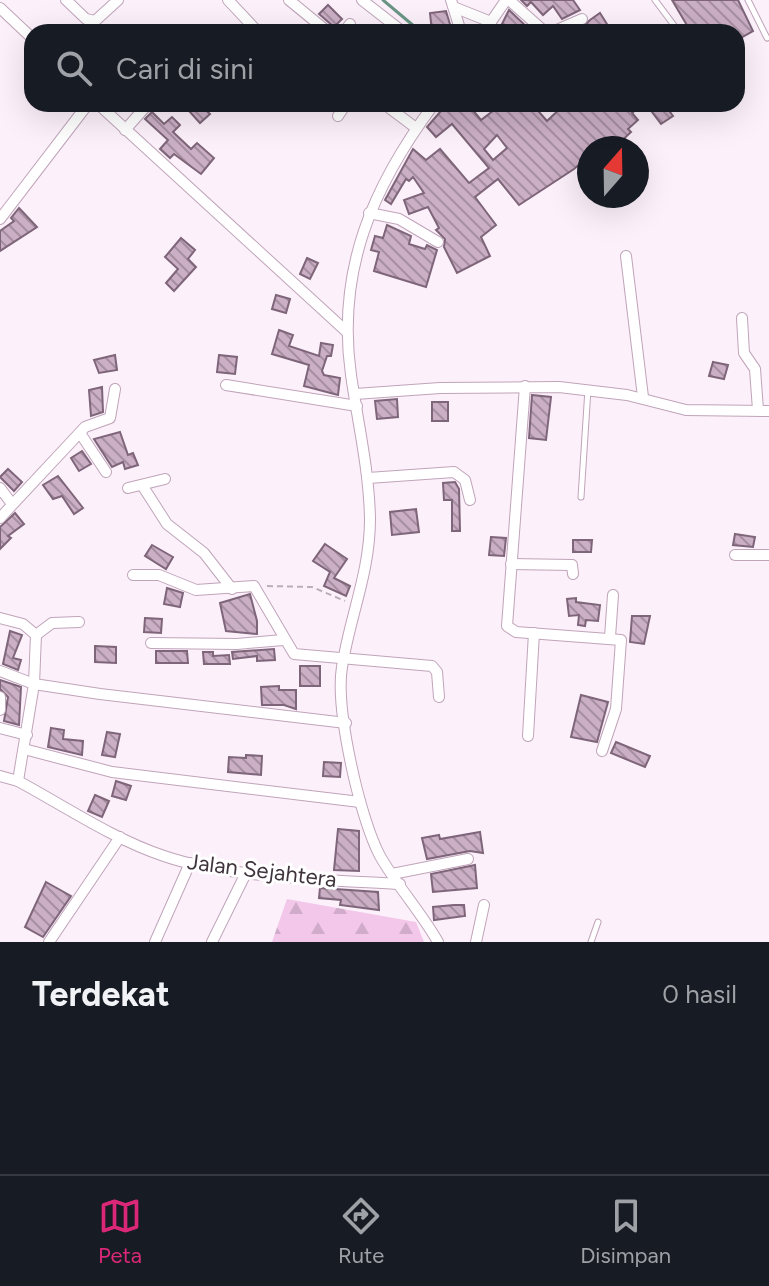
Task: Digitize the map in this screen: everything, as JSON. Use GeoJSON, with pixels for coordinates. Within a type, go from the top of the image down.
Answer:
{"type":"FeatureCollection","features":[{"type":"Feature","properties":{"kind":"street"},"geometry":{"type":"LineString","coordinates":[[66,0],[86,19],[95,21],[118,0]]}},
{"type":"Feature","properties":{"kind":"street"},"geometry":{"type":"LineString","coordinates":[[228,0],[250,24]]}},
{"type":"Feature","properties":{"kind":"street"},"geometry":{"type":"LineString","coordinates":[[289,0],[316,24]]}},
{"type":"Feature","properties":{"kind":"street"},"geometry":{"type":"LineString","coordinates":[[362,0],[393,24]]}},
{"type":"Feature","properties":{"kind":"street"},"geometry":{"type":"LineString","coordinates":[[453,4],[491,22],[508,0],[536,24]]}},
{"type":"Feature","properties":{"kind":"street"},"geometry":{"type":"LineString","coordinates":[[453,4],[459,24]]}},
{"type":"Feature","properties":{"kind":"street"},"geometry":{"type":"LineString","coordinates":[[0,8],[24,30]]}},
{"type":"Feature","properties":{"kind":"street"},"geometry":{"type":"LineString","coordinates":[[570,24],[582,19]]}},
{"type":"Feature","properties":{"kind":"street"},"geometry":{"type":"LineString","coordinates":[[0,219],[82,112]]}},
{"type":"Feature","properties":{"kind":"street"},"geometry":{"type":"LineString","coordinates":[[106,112],[347,332]]}},
{"type":"Feature","properties":{"kind":"street"},"geometry":{"type":"LineString","coordinates":[[125,130],[141,112]]}},
{"type":"Feature","properties":{"kind":"street"},"geometry":{"type":"LineString","coordinates":[[338,116],[341,112]]}},
{"type":"Feature","properties":{"kind":"street"},"geometry":{"type":"LineString","coordinates":[[395,112],[416,128]]}},
{"type":"Feature","properties":{"kind":"street"},"geometry":{"type":"LineString","coordinates":[[428,112],[391,166],[369,213],[354,271],[347,332],[368,478],[369,556],[344,658],[341,686],[360,802],[374,842],[438,942]]}},
{"type":"Feature","properties":{"kind":"street"},"geometry":{"type":"LineString","coordinates":[[369,213],[399,219],[438,242]]}},
{"type":"Feature","properties":{"kind":"street"},"geometry":{"type":"LineString","coordinates":[[626,256],[643,397]]}},
{"type":"Feature","properties":{"kind":"street"},"geometry":{"type":"LineString","coordinates":[[226,385],[356,400],[525,386],[588,388],[643,397],[686,410],[764,411],[755,369],[744,353],[742,318]]}},
{"type":"Feature","properties":{"kind":"street"},"geometry":{"type":"LineString","coordinates":[[525,386],[507,626],[516,632],[610,637],[622,641],[616,709],[602,751]]}},
{"type":"Feature","properties":{"kind":"street"},"geometry":{"type":"LineString","coordinates":[[0,518],[80,433],[90,424],[110,418],[115,389]]}},
{"type":"Feature","properties":{"kind":"street"},"geometry":{"type":"LineString","coordinates":[[80,433],[106,472]]}},
{"type":"Feature","properties":{"kind":"street"},"geometry":{"type":"LineString","coordinates":[[368,478],[454,472],[465,480],[470,500]]}},
{"type":"Feature","properties":{"kind":"street"},"geometry":{"type":"LineString","coordinates":[[128,488],[165,479]]}},
{"type":"Feature","properties":{"kind":"street"},"geometry":{"type":"LineString","coordinates":[[142,485],[167,524],[204,553],[232,589]]}},
{"type":"Feature","properties":{"kind":"street"},"geometry":{"type":"LineString","coordinates":[[0,488],[12,504]]}},
{"type":"Feature","properties":{"kind":"street"},"geometry":{"type":"LineString","coordinates":[[735,555],[769,555]]}},
{"type":"Feature","properties":{"kind":"street"},"geometry":{"type":"LineString","coordinates":[[511,564],[572,565],[573,574]]}},
{"type":"Feature","properties":{"kind":"street"},"geometry":{"type":"LineString","coordinates":[[133,575],[159,575],[196,590],[254,586],[283,640],[297,655],[432,666],[437,672],[439,697]]}},
{"type":"Feature","properties":{"kind":"street"},"geometry":{"type":"LineString","coordinates":[[610,637],[613,595]]}},
{"type":"Feature","properties":{"kind":"street"},"geometry":{"type":"LineString","coordinates":[[0,618],[23,624],[36,635]]}},
{"type":"Feature","properties":{"kind":"street"},"geometry":{"type":"LineString","coordinates":[[36,635],[52,623],[79,622]]}},
{"type":"Feature","properties":{"kind":"street"},"geometry":{"type":"LineString","coordinates":[[528,736],[534,633]]}},
{"type":"Feature","properties":{"kind":"street"},"geometry":{"type":"LineString","coordinates":[[18,781],[34,684],[36,635]]}},
{"type":"Feature","properties":{"kind":"street"},"geometry":{"type":"LineString","coordinates":[[151,643],[237,644],[283,640]]}},
{"type":"Feature","properties":{"kind":"street"},"geometry":{"type":"LineString","coordinates":[[0,671],[34,684],[346,723]]}},
{"type":"Feature","properties":{"kind":"street"},"geometry":{"type":"LineString","coordinates":[[0,697],[0,710]]}},
{"type":"Feature","properties":{"kind":"street"},"geometry":{"type":"LineString","coordinates":[[0,728],[27,735]]}},
{"type":"Feature","properties":{"kind":"street"},"geometry":{"type":"LineString","coordinates":[[24,749],[112,772],[360,802]]}},
{"type":"Feature","properties":{"kind":"street","name":"Jalan Sejahtera"},"geometry":{"type":"LineString","coordinates":[[0,776],[18,781],[120,837],[190,863],[400,884]]}},
{"type":"Feature","properties":{"kind":"street"},"geometry":{"type":"LineString","coordinates":[[49,942],[120,837]]}},
{"type":"Feature","properties":{"kind":"street"},"geometry":{"type":"LineString","coordinates":[[392,874],[468,859]]}},
{"type":"Feature","properties":{"kind":"street"},"geometry":{"type":"LineString","coordinates":[[155,942],[190,863]]}},
{"type":"Feature","properties":{"kind":"street"},"geometry":{"type":"LineString","coordinates":[[212,942],[247,871]]}},
{"type":"Feature","properties":{"kind":"street"},"geometry":{"type":"LineString","coordinates":[[476,942],[484,905]]}},
{"type":"Feature","properties":{"kind":"lane"},"geometry":{"type":"LineString","coordinates":[[655,0],[673,24]]}},
{"type":"Feature","properties":{"kind":"lane"},"geometry":{"type":"LineString","coordinates":[[748,0],[767,38]]}},
{"type":"Feature","properties":{"kind":"lane"},"geometry":{"type":"LineString","coordinates":[[581,497],[588,388]]}},
{"type":"Feature","properties":{"kind":"lane"},"geometry":{"type":"LineString","coordinates":[[591,942],[598,922]]}},
{"type":"Feature","properties":{"kind":"path"},"geometry":{"type":"LineString","coordinates":[[254,586],[312,587],[357,606]]}},
{"type":"Feature","properties":{"kind":"green space"},"geometry":{"type":"Polygon","coordinates":[[[287,899],[416,922],[424,942],[272,942],[287,899]]]}},
{"type":"Feature","properties":{"kind":"building"},"geometry":{"type":"Polygon","coordinates":[[[521,0],[573,0],[580,10],[562,19],[553,6],[543,15],[531,2],[527,6],[521,0]]]}},
{"type":"Feature","properties":{"kind":"building"},"geometry":{"type":"Polygon","coordinates":[[[672,0],[738,0],[753,31],[745,36],[745,24],[686,24],[672,0]]]}},
{"type":"Feature","properties":{"kind":"building"},"geometry":{"type":"Polygon","coordinates":[[[328,5],[342,19],[337,24],[331,24],[319,14],[328,5]]]}},
{"type":"Feature","properties":{"kind":"building"},"geometry":{"type":"Polygon","coordinates":[[[509,10],[524,24],[502,24],[509,10]]]}},
{"type":"Feature","properties":{"kind":"building"},"geometry":{"type":"Polygon","coordinates":[[[446,11],[450,24],[431,24],[430,13],[446,11]]]}},
{"type":"Feature","properties":{"kind":"building"},"geometry":{"type":"Polygon","coordinates":[[[600,13],[607,24],[586,24],[600,13]]]}},
{"type":"Feature","properties":{"kind":"building"},"geometry":{"type":"Polygon","coordinates":[[[152,112],[164,124],[172,117],[180,125],[173,132],[191,149],[197,143],[214,158],[201,174],[174,154],[170,158],[160,149],[168,140],[145,119],[152,112]]]}},
{"type":"Feature","properties":{"kind":"building"},"geometry":{"type":"Polygon","coordinates":[[[190,112],[210,114],[200,123],[190,112]]]}},
{"type":"Feature","properties":{"kind":"building"},"geometry":{"type":"Polygon","coordinates":[[[440,112],[474,112],[481,120],[492,112],[539,112],[547,121],[557,112],[633,112],[638,120],[628,129],[631,132],[627,136],[577,136],[577,166],[519,205],[498,179],[475,197],[496,225],[481,237],[490,256],[457,273],[444,247],[445,239],[436,230],[439,228],[428,207],[409,214],[404,200],[424,193],[413,177],[409,181],[406,179],[391,204],[385,200],[413,149],[426,160],[440,149],[469,183],[489,168],[452,124],[436,137],[427,127],[440,112]],[[497,135],[484,149],[493,160],[507,148],[497,135]]]}},
{"type":"Feature","properties":{"kind":"building"},"geometry":{"type":"Polygon","coordinates":[[[652,112],[670,112],[673,116],[661,124],[652,112]]]}},
{"type":"Feature","properties":{"kind":"building"},"geometry":{"type":"Polygon","coordinates":[[[19,208],[37,227],[0,251],[0,231],[14,221],[11,218],[19,208]]]}},
{"type":"Feature","properties":{"kind":"building"},"geometry":{"type":"Polygon","coordinates":[[[387,225],[411,236],[409,244],[425,249],[427,245],[437,250],[426,287],[374,271],[379,252],[371,250],[375,236],[383,238],[387,225]]]}},
{"type":"Feature","properties":{"kind":"building"},"geometry":{"type":"Polygon","coordinates":[[[181,238],[195,250],[188,259],[196,267],[174,291],[166,283],[178,269],[165,257],[181,238]]]}},
{"type":"Feature","properties":{"kind":"building"},"geometry":{"type":"Polygon","coordinates":[[[307,258],[318,263],[310,279],[300,274],[307,258]]]}},
{"type":"Feature","properties":{"kind":"building"},"geometry":{"type":"Polygon","coordinates":[[[276,295],[290,299],[286,313],[272,309],[276,295]]]}},
{"type":"Feature","properties":{"kind":"building"},"geometry":{"type":"Polygon","coordinates":[[[279,330],[293,335],[289,346],[319,356],[321,343],[333,345],[331,356],[327,356],[322,371],[324,375],[340,378],[338,395],[304,386],[309,365],[272,354],[279,330]]]}},
{"type":"Feature","properties":{"kind":"building"},"geometry":{"type":"Polygon","coordinates":[[[115,355],[117,370],[99,373],[94,360],[115,355]]]}},
{"type":"Feature","properties":{"kind":"building"},"geometry":{"type":"Polygon","coordinates":[[[219,355],[237,357],[235,374],[217,372],[219,355]]]}},
{"type":"Feature","properties":{"kind":"building"},"geometry":{"type":"Polygon","coordinates":[[[713,362],[728,365],[724,379],[709,376],[713,362]]]}},
{"type":"Feature","properties":{"kind":"building"},"geometry":{"type":"Polygon","coordinates":[[[102,387],[103,412],[91,416],[89,390],[102,387]]]}},
{"type":"Feature","properties":{"kind":"building"},"geometry":{"type":"Polygon","coordinates":[[[532,395],[551,397],[546,440],[529,438],[532,395]]]}},
{"type":"Feature","properties":{"kind":"building"},"geometry":{"type":"Polygon","coordinates":[[[397,399],[398,417],[377,419],[375,401],[397,399]]]}},
{"type":"Feature","properties":{"kind":"building"},"geometry":{"type":"Polygon","coordinates":[[[432,402],[448,402],[448,421],[432,421],[432,402]]]}},
{"type":"Feature","properties":{"kind":"building"},"geometry":{"type":"Polygon","coordinates":[[[120,432],[128,455],[133,453],[138,465],[125,469],[123,462],[112,467],[94,439],[120,432]]]}},
{"type":"Feature","properties":{"kind":"building"},"geometry":{"type":"Polygon","coordinates":[[[82,451],[91,464],[79,471],[71,458],[82,451]]]}},
{"type":"Feature","properties":{"kind":"building"},"geometry":{"type":"Polygon","coordinates":[[[8,469],[22,482],[14,491],[0,477],[8,469]]]}},
{"type":"Feature","properties":{"kind":"building"},"geometry":{"type":"Polygon","coordinates":[[[58,476],[83,508],[74,514],[62,496],[53,499],[43,485],[58,476]]]}},
{"type":"Feature","properties":{"kind":"building"},"geometry":{"type":"Polygon","coordinates":[[[455,482],[459,489],[460,531],[452,531],[452,500],[444,500],[443,483],[455,482]]]}},
{"type":"Feature","properties":{"kind":"building"},"geometry":{"type":"Polygon","coordinates":[[[416,509],[419,532],[392,535],[390,512],[416,509]]]}},
{"type":"Feature","properties":{"kind":"building"},"geometry":{"type":"Polygon","coordinates":[[[15,513],[24,524],[8,536],[11,538],[0,549],[0,527],[15,513]]]}},
{"type":"Feature","properties":{"kind":"building"},"geometry":{"type":"Polygon","coordinates":[[[735,534],[755,537],[753,547],[733,545],[735,534]]]}},
{"type":"Feature","properties":{"kind":"building"},"geometry":{"type":"Polygon","coordinates":[[[491,537],[506,538],[504,556],[489,555],[491,537]]]}},
{"type":"Feature","properties":{"kind":"building"},"geometry":{"type":"Polygon","coordinates":[[[573,540],[592,540],[591,552],[573,552],[573,540]]]}},
{"type":"Feature","properties":{"kind":"building"},"geometry":{"type":"Polygon","coordinates":[[[325,544],[347,559],[334,578],[350,586],[346,596],[324,586],[330,572],[313,561],[325,544]]]}},
{"type":"Feature","properties":{"kind":"building"},"geometry":{"type":"Polygon","coordinates":[[[152,545],[173,557],[166,569],[145,556],[152,545]]]}},
{"type":"Feature","properties":{"kind":"building"},"geometry":{"type":"Polygon","coordinates":[[[167,588],[183,593],[180,607],[164,604],[167,588]]]}},
{"type":"Feature","properties":{"kind":"building"},"geometry":{"type":"Polygon","coordinates":[[[250,594],[257,634],[226,631],[220,603],[250,594]]]}},
{"type":"Feature","properties":{"kind":"building"},"geometry":{"type":"Polygon","coordinates":[[[576,598],[576,602],[600,605],[598,621],[586,620],[585,626],[578,625],[579,615],[569,616],[567,599],[576,598]]]}},
{"type":"Feature","properties":{"kind":"building"},"geometry":{"type":"Polygon","coordinates":[[[632,616],[650,616],[644,644],[630,642],[632,616]]]}},
{"type":"Feature","properties":{"kind":"building"},"geometry":{"type":"Polygon","coordinates":[[[145,618],[162,619],[161,633],[144,632],[145,618]]]}},
{"type":"Feature","properties":{"kind":"building"},"geometry":{"type":"Polygon","coordinates":[[[10,631],[22,635],[13,658],[21,660],[18,670],[3,664],[10,631]]]}},
{"type":"Feature","properties":{"kind":"building"},"geometry":{"type":"Polygon","coordinates":[[[95,646],[116,647],[116,663],[95,662],[95,646]]]}},
{"type":"Feature","properties":{"kind":"building"},"geometry":{"type":"Polygon","coordinates":[[[274,649],[275,660],[257,661],[257,656],[233,659],[232,652],[274,649]]]}},
{"type":"Feature","properties":{"kind":"building"},"geometry":{"type":"Polygon","coordinates":[[[156,651],[187,651],[188,663],[156,663],[156,651]]]}},
{"type":"Feature","properties":{"kind":"building"},"geometry":{"type":"Polygon","coordinates":[[[203,652],[213,652],[213,656],[229,655],[230,664],[204,664],[203,652]]]}},
{"type":"Feature","properties":{"kind":"building"},"geometry":{"type":"Polygon","coordinates":[[[300,666],[320,666],[320,686],[300,686],[300,666]]]}},
{"type":"Feature","properties":{"kind":"building"},"geometry":{"type":"Polygon","coordinates":[[[0,680],[21,687],[19,725],[4,721],[8,697],[0,689],[0,680]]]}},
{"type":"Feature","properties":{"kind":"building"},"geometry":{"type":"Polygon","coordinates":[[[279,686],[279,690],[296,690],[296,709],[284,705],[262,705],[261,687],[279,686]]]}},
{"type":"Feature","properties":{"kind":"building"},"geometry":{"type":"Polygon","coordinates":[[[581,695],[608,702],[597,742],[571,737],[581,695]]]}},
{"type":"Feature","properties":{"kind":"building"},"geometry":{"type":"Polygon","coordinates":[[[51,728],[64,730],[63,739],[83,741],[82,755],[48,747],[51,728]]]}},
{"type":"Feature","properties":{"kind":"building"},"geometry":{"type":"Polygon","coordinates":[[[107,732],[120,734],[115,757],[102,755],[107,732]]]}},
{"type":"Feature","properties":{"kind":"building"},"geometry":{"type":"Polygon","coordinates":[[[616,742],[650,756],[645,767],[611,753],[616,742]]]}},
{"type":"Feature","properties":{"kind":"building"},"geometry":{"type":"Polygon","coordinates":[[[246,755],[262,756],[261,775],[228,772],[229,757],[246,758],[246,755]]]}},
{"type":"Feature","properties":{"kind":"building"},"geometry":{"type":"Polygon","coordinates":[[[324,762],[341,763],[340,777],[323,776],[324,762]]]}},
{"type":"Feature","properties":{"kind":"building"},"geometry":{"type":"Polygon","coordinates":[[[116,781],[131,786],[126,800],[112,796],[116,781]]]}},
{"type":"Feature","properties":{"kind":"building"},"geometry":{"type":"Polygon","coordinates":[[[95,795],[109,801],[102,817],[88,811],[95,795]]]}},
{"type":"Feature","properties":{"kind":"building"},"geometry":{"type":"Polygon","coordinates":[[[338,829],[359,831],[359,871],[334,870],[338,829]]]}},
{"type":"Feature","properties":{"kind":"building"},"geometry":{"type":"Polygon","coordinates":[[[480,832],[483,853],[470,851],[427,859],[422,838],[439,835],[440,839],[480,832]]]}},
{"type":"Feature","properties":{"kind":"building"},"geometry":{"type":"Polygon","coordinates":[[[475,865],[477,888],[433,892],[431,874],[475,865]]]}},
{"type":"Feature","properties":{"kind":"building"},"geometry":{"type":"Polygon","coordinates":[[[46,882],[71,896],[43,937],[25,927],[46,882]]]}},
{"type":"Feature","properties":{"kind":"building"},"geometry":{"type":"Polygon","coordinates":[[[320,888],[378,892],[379,910],[340,905],[341,900],[319,898],[320,888]]]}},
{"type":"Feature","properties":{"kind":"building"},"geometry":{"type":"Polygon","coordinates":[[[464,905],[465,916],[434,920],[433,907],[464,905]]]}},
{"type":"Feature","properties":{"kind":"waterway"},"geometry":{"type":"LineString","coordinates":[[383,0],[412,24]]}}]}
